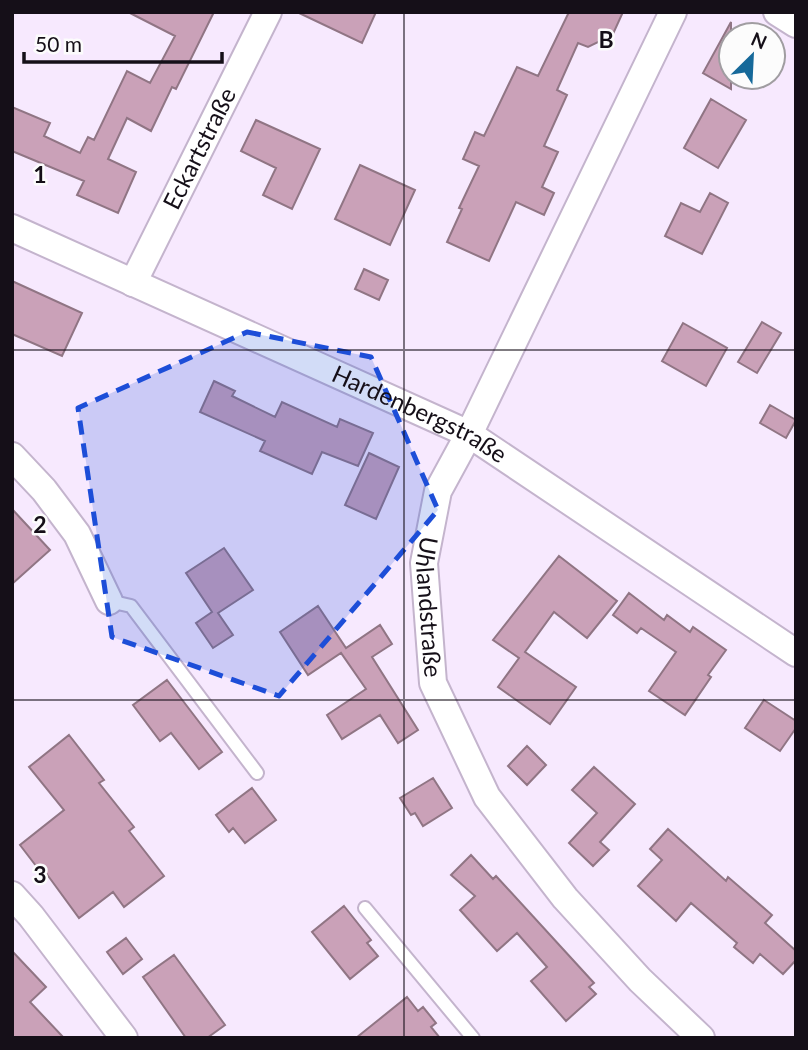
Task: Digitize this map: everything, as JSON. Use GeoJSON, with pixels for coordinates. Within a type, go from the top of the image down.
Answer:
{"type":"FeatureCollection","features":[{"type":"Feature","properties":{"kind":"street","name":"Eckartstraße"},"geometry":{"type":"LineString","coordinates":[[133,283],[268,12]]}},
{"type":"Feature","properties":{"kind":"street","name":"Uhlandstraße"},"geometry":{"type":"LineString","coordinates":[[673,12],[469,434],[438,491],[424,563],[433,683],[487,797],[565,898],[640,980],[701,1038]]}},
{"type":"Feature","properties":{"kind":"street"},"geometry":{"type":"LineString","coordinates":[[777,12],[796,24]]}},
{"type":"Feature","properties":{"kind":"street","name":"Hardenbergstraße"},"geometry":{"type":"LineString","coordinates":[[12,228],[469,434],[796,653]]}},
{"type":"Feature","properties":{"kind":"street"},"geometry":{"type":"LineString","coordinates":[[12,456],[44,490],[77,534],[109,601]]}},
{"type":"Feature","properties":{"kind":"street"},"geometry":{"type":"LineString","coordinates":[[12,895],[124,1038]]}},
{"type":"Feature","properties":{"kind":"lane"},"geometry":{"type":"LineString","coordinates":[[109,601],[131,606],[257,774]]}},
{"type":"Feature","properties":{"kind":"lane"},"geometry":{"type":"LineString","coordinates":[[365,908],[474,1038]]}},
{"type":"Feature","properties":{"kind":"highlighted area"},"geometry":{"type":"Polygon","coordinates":[[[247,332],[371,357],[438,510],[279,696],[112,637],[78,408],[247,332]]]}},
{"type":"Feature","properties":{"kind":"building"},"geometry":{"type":"Polygon","coordinates":[[[128,12],[214,12],[176,89],[172,87],[151,131],[127,118],[108,159],[136,172],[118,213],[77,195],[84,181],[12,151],[12,107],[50,123],[44,136],[80,153],[88,137],[94,140],[127,71],[150,83],[175,36],[128,12]]]}},
{"type":"Feature","properties":{"kind":"building"},"geometry":{"type":"Polygon","coordinates":[[[297,12],[376,12],[362,43],[297,12]]]}},
{"type":"Feature","properties":{"kind":"building"},"geometry":{"type":"Polygon","coordinates":[[[569,12],[623,12],[608,45],[600,41],[588,47],[578,43],[557,90],[567,95],[544,146],[558,152],[542,187],[554,193],[544,215],[516,202],[489,261],[447,242],[462,209],[459,208],[479,166],[463,159],[475,132],[484,136],[517,67],[538,76],[569,12]]]}},
{"type":"Feature","properties":{"kind":"building"},"geometry":{"type":"Polygon","coordinates":[[[717,48],[717,81],[703,73],[717,48]]]}},
{"type":"Feature","properties":{"kind":"building"},"geometry":{"type":"Polygon","coordinates":[[[711,99],[746,120],[718,168],[684,148],[711,99]]]}},
{"type":"Feature","properties":{"kind":"building"},"geometry":{"type":"Polygon","coordinates":[[[256,120],[320,149],[292,209],[263,195],[276,168],[241,151],[256,120]]]}},
{"type":"Feature","properties":{"kind":"building"},"geometry":{"type":"Polygon","coordinates":[[[360,165],[415,190],[390,245],[335,219],[360,165]]]}},
{"type":"Feature","properties":{"kind":"building"},"geometry":{"type":"Polygon","coordinates":[[[710,193],[728,203],[702,254],[665,236],[681,203],[700,212],[710,193]]]}},
{"type":"Feature","properties":{"kind":"building"},"geometry":{"type":"Polygon","coordinates":[[[364,269],[388,280],[379,300],[355,289],[364,269]]]}},
{"type":"Feature","properties":{"kind":"building"},"geometry":{"type":"Polygon","coordinates":[[[12,281],[82,313],[62,356],[12,334],[12,281]]]}},
{"type":"Feature","properties":{"kind":"building"},"geometry":{"type":"Polygon","coordinates":[[[762,322],[781,333],[757,373],[738,362],[762,322]]]}},
{"type":"Feature","properties":{"kind":"building"},"geometry":{"type":"Polygon","coordinates":[[[683,323],[727,348],[706,386],[662,361],[683,323]]]}},
{"type":"Feature","properties":{"kind":"building"},"geometry":{"type":"Polygon","coordinates":[[[214,381],[235,391],[232,396],[275,417],[282,402],[337,427],[340,419],[373,433],[358,466],[322,452],[312,474],[260,451],[265,441],[200,412],[214,381]]]}},
{"type":"Feature","properties":{"kind":"building"},"geometry":{"type":"Polygon","coordinates":[[[770,405],[796,420],[786,438],[760,423],[770,405]]]}},
{"type":"Feature","properties":{"kind":"building"},"geometry":{"type":"Polygon","coordinates":[[[369,453],[399,467],[376,519],[345,505],[369,453]]]}},
{"type":"Feature","properties":{"kind":"building"},"geometry":{"type":"Polygon","coordinates":[[[12,509],[50,550],[12,584],[12,509]]]}},
{"type":"Feature","properties":{"kind":"building"},"geometry":{"type":"Polygon","coordinates":[[[224,548],[253,590],[218,613],[233,635],[213,648],[196,623],[212,612],[186,573],[224,548]]]}},
{"type":"Feature","properties":{"kind":"building"},"geometry":{"type":"Polygon","coordinates":[[[559,556],[617,601],[587,638],[554,612],[525,652],[576,687],[550,724],[498,687],[519,658],[493,640],[559,556]]]}},
{"type":"Feature","properties":{"kind":"building"},"geometry":{"type":"Polygon","coordinates":[[[629,593],[664,620],[667,615],[690,632],[693,627],[726,650],[685,715],[649,691],[676,652],[641,628],[637,633],[613,615],[629,593]]]}},
{"type":"Feature","properties":{"kind":"building"},"geometry":{"type":"Polygon","coordinates":[[[318,606],[346,648],[380,625],[392,644],[372,657],[418,730],[398,743],[380,715],[342,739],[327,715],[366,689],[341,653],[308,675],[280,632],[318,606]]]}},
{"type":"Feature","properties":{"kind":"building"},"geometry":{"type":"Polygon","coordinates":[[[167,680],[222,752],[199,769],[171,733],[160,741],[133,705],[167,680]]]}},
{"type":"Feature","properties":{"kind":"building"},"geometry":{"type":"Polygon","coordinates":[[[764,700],[796,721],[796,728],[780,751],[745,728],[764,700]]]}},
{"type":"Feature","properties":{"kind":"building"},"geometry":{"type":"Polygon","coordinates":[[[69,735],[104,780],[99,783],[134,827],[129,831],[164,876],[124,907],[113,892],[79,918],[46,873],[43,875],[20,845],[64,810],[29,767],[69,735]]]}},
{"type":"Feature","properties":{"kind":"building"},"geometry":{"type":"Polygon","coordinates":[[[527,746],[546,765],[527,785],[508,766],[527,746]]]}},
{"type":"Feature","properties":{"kind":"building"},"geometry":{"type":"Polygon","coordinates":[[[594,767],[635,804],[600,842],[609,850],[593,866],[569,843],[597,813],[572,790],[594,767]]]}},
{"type":"Feature","properties":{"kind":"building"},"geometry":{"type":"Polygon","coordinates":[[[433,778],[452,808],[423,826],[415,813],[411,815],[400,798],[433,778]]]}},
{"type":"Feature","properties":{"kind":"building"},"geometry":{"type":"Polygon","coordinates":[[[252,788],[276,820],[245,843],[233,828],[229,832],[216,815],[252,788]]]}},
{"type":"Feature","properties":{"kind":"building"},"geometry":{"type":"Polygon","coordinates":[[[668,829],[726,881],[728,877],[772,915],[765,923],[796,951],[796,960],[783,974],[760,954],[753,963],[734,947],[737,943],[691,903],[676,921],[638,886],[662,860],[650,849],[668,829]]]}},
{"type":"Feature","properties":{"kind":"building"},"geometry":{"type":"Polygon","coordinates":[[[471,855],[493,879],[496,876],[594,983],[589,987],[596,994],[566,1021],[531,981],[547,967],[517,933],[497,951],[460,910],[475,896],[451,875],[471,855]]]}},
{"type":"Feature","properties":{"kind":"building"},"geometry":{"type":"Polygon","coordinates":[[[344,906],[371,940],[367,943],[378,956],[350,979],[312,932],[344,906]]]}},
{"type":"Feature","properties":{"kind":"building"},"geometry":{"type":"Polygon","coordinates":[[[126,938],[142,959],[123,974],[107,952],[126,938]]]}},
{"type":"Feature","properties":{"kind":"building"},"geometry":{"type":"Polygon","coordinates":[[[12,951],[46,987],[30,1002],[64,1038],[12,1038],[12,951]]]}},
{"type":"Feature","properties":{"kind":"building"},"geometry":{"type":"Polygon","coordinates":[[[174,955],[225,1025],[207,1038],[186,1038],[143,977],[174,955]]]}},
{"type":"Feature","properties":{"kind":"building"},"geometry":{"type":"Polygon","coordinates":[[[407,997],[418,1011],[423,1007],[436,1023],[431,1027],[440,1038],[356,1038],[407,997]]]}}]}
